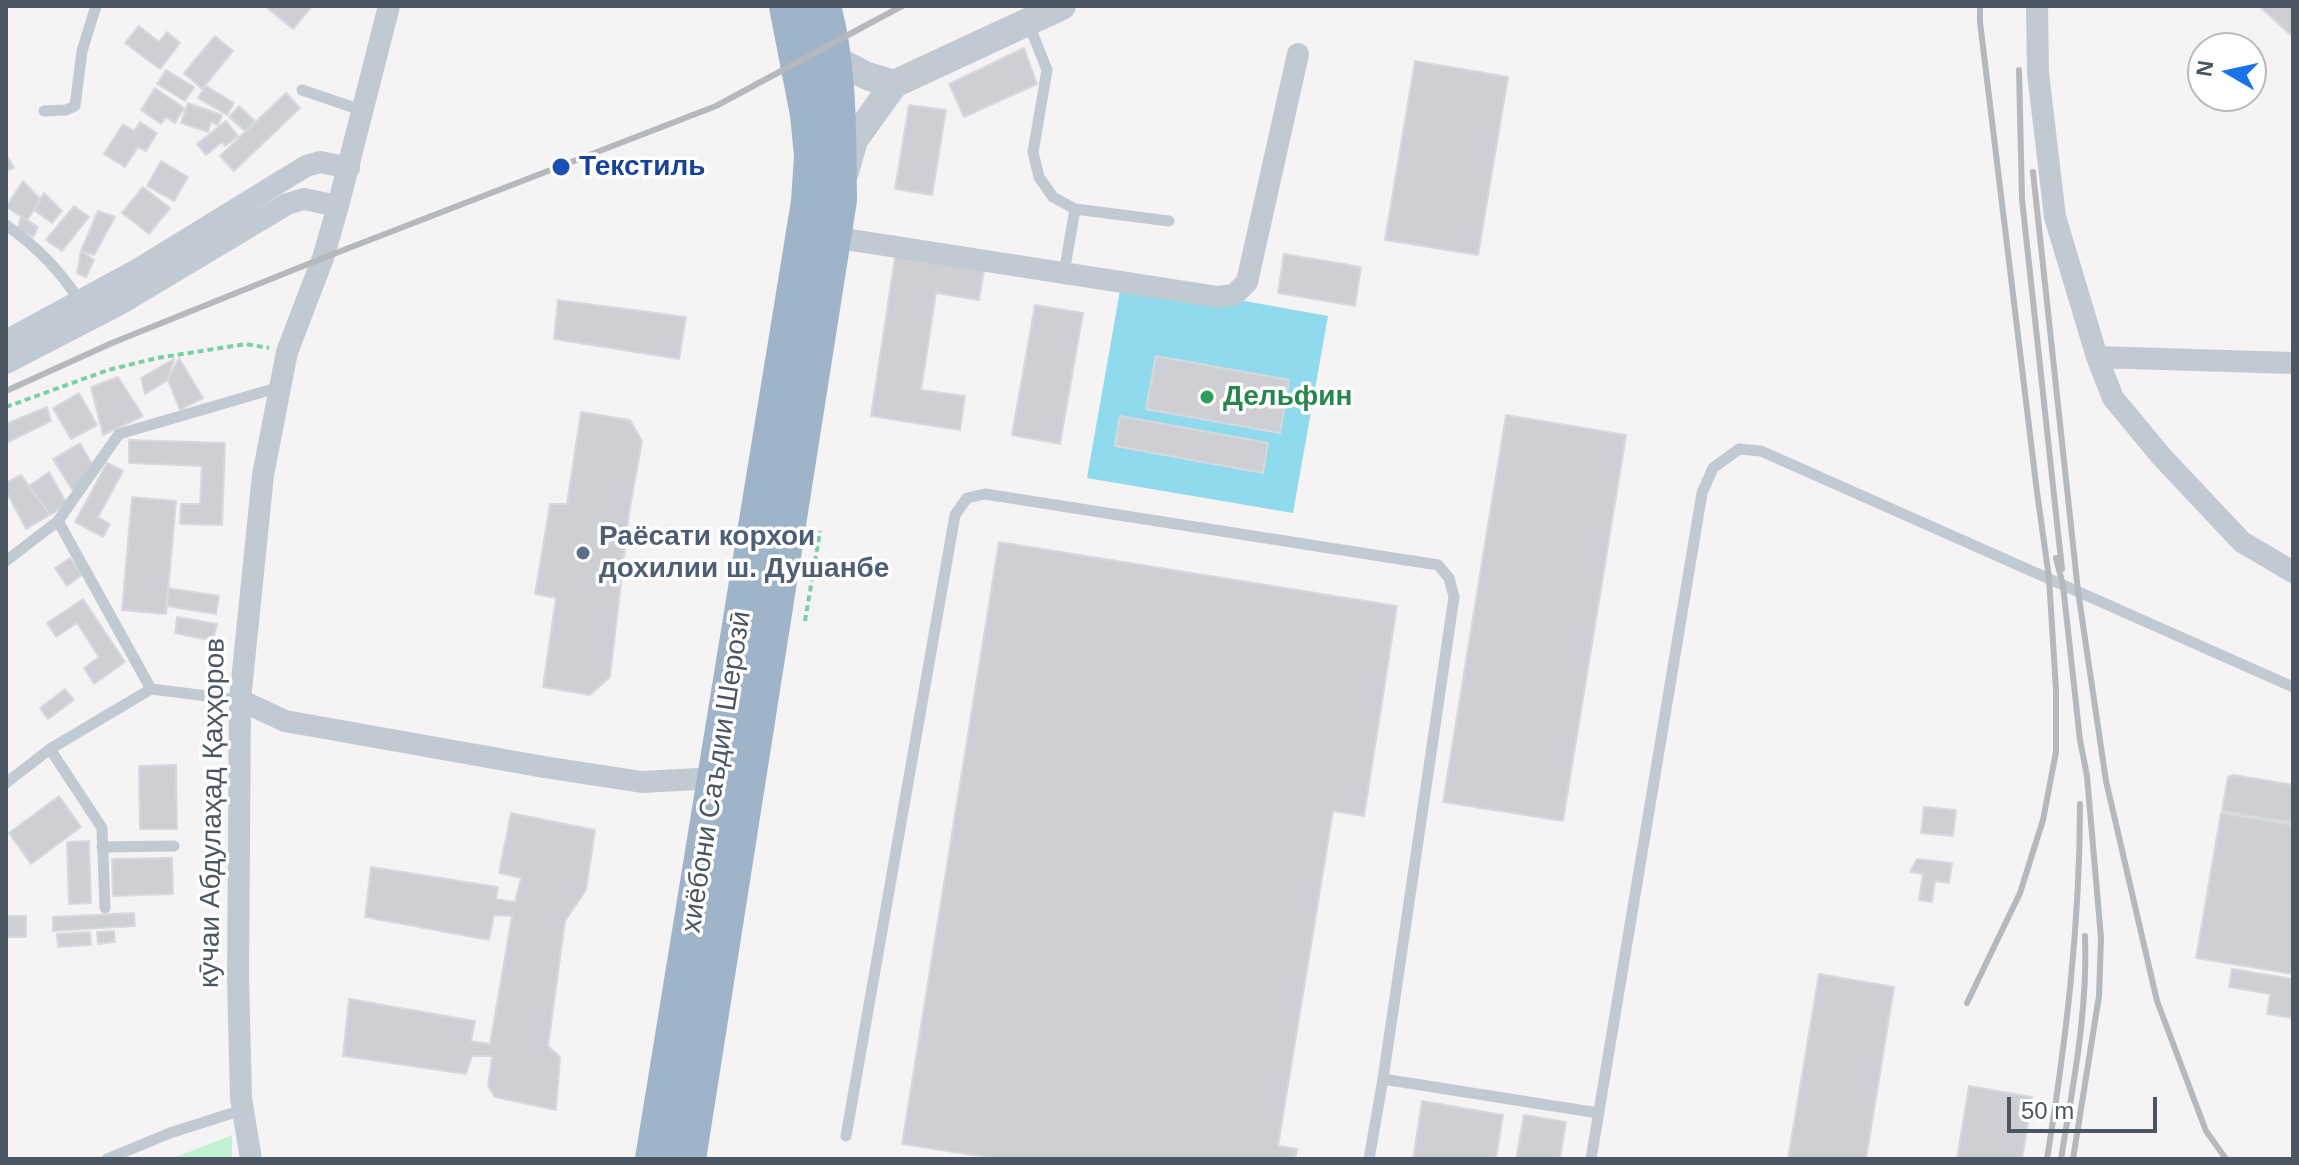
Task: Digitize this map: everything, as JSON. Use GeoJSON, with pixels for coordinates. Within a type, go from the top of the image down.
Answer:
{"type":"FeatureCollection","features":[{"type":"Feature","properties":{"kind":"highway","name":"хиёбони Саъдии Шерозӣ"},"geometry":{"type":"LineString","coordinates":[[654,1159],[810,202],[813,156],[809,114],[788,6]]}},
{"type":"Feature","properties":{"kind":"highway","name":"хиёбони Саъдии Шерозӣ"},"geometry":{"type":"LineString","coordinates":[[687,1159],[838,200],[837,90],[822,6]]}},
{"type":"Feature","properties":{"kind":"street","name":"кӯчаи Абдулаҳад Қаҳҳоров"},"geometry":{"type":"LineString","coordinates":[[251,1159],[242,1110],[238,978],[240,700],[263,475],[287,352],[323,258],[364,111],[389,6]]}},
{"type":"Feature","properties":{"kind":"street"},"geometry":{"type":"LineString","coordinates":[[838,200],[854,140],[894,84],[1062,6]]}},
{"type":"Feature","properties":{"kind":"street"},"geometry":{"type":"LineString","coordinates":[[2037,6],[2038,73],[2055,217],[2097,357],[2113,398],[2161,456],[2242,542],[2293,572]]}},
{"type":"Feature","properties":{"kind":"street"},"geometry":{"type":"LineString","coordinates":[[832,237],[1218,297],[1234,295],[1247,282],[1298,54]]}},
{"type":"Feature","properties":{"kind":"street"},"geometry":{"type":"LineString","coordinates":[[833,58],[867,76],[894,84]]}},
{"type":"Feature","properties":{"kind":"street"},"geometry":{"type":"LineString","coordinates":[[6,341],[177,246],[306,166],[320,162],[349,168]]}},
{"type":"Feature","properties":{"kind":"street"},"geometry":{"type":"LineString","coordinates":[[6,363],[120,304],[287,204],[304,199],[338,206]]}},
{"type":"Feature","properties":{"kind":"street"},"geometry":{"type":"LineString","coordinates":[[2097,357],[2293,363]]}},
{"type":"Feature","properties":{"kind":"street"},"geometry":{"type":"LineString","coordinates":[[240,700],[285,721],[544,767],[642,782],[716,778]]}},
{"type":"Feature","properties":{"kind":"lane"},"geometry":{"type":"LineString","coordinates":[[44,111],[66,110],[75,106],[82,51],[96,6]]}},
{"type":"Feature","properties":{"kind":"lane"},"geometry":{"type":"LineString","coordinates":[[1028,22],[1047,70],[1033,152],[1039,177],[1053,197],[1075,209],[1169,221]]}},
{"type":"Feature","properties":{"kind":"lane"},"geometry":{"type":"LineString","coordinates":[[302,90],[364,111]]}},
{"type":"Feature","properties":{"kind":"lane"},"geometry":{"type":"LineString","coordinates":[[1064,273],[1075,209]]}},
{"type":"Feature","properties":{"kind":"lane"},"geometry":{"type":"LineString","coordinates":[[6,225],[39,250],[81,302]]}},
{"type":"Feature","properties":{"kind":"lane"},"geometry":{"type":"LineString","coordinates":[[6,561],[58,521],[119,434],[280,387]]}},
{"type":"Feature","properties":{"kind":"lane"},"geometry":{"type":"LineString","coordinates":[[1591,1159],[1702,493],[1713,468],[1739,449],[1761,451],[2293,687]]}},
{"type":"Feature","properties":{"kind":"lane"},"geometry":{"type":"LineString","coordinates":[[846,1136],[955,515],[967,498],[985,494],[1438,565],[1449,578],[1454,597],[1369,1159]]}},
{"type":"Feature","properties":{"kind":"lane"},"geometry":{"type":"LineString","coordinates":[[58,521],[151,689]]}},
{"type":"Feature","properties":{"kind":"lane"},"geometry":{"type":"LineString","coordinates":[[6,783],[50,749],[151,689],[240,700]]}},
{"type":"Feature","properties":{"kind":"lane"},"geometry":{"type":"LineString","coordinates":[[50,749],[102,828],[105,908]]}},
{"type":"Feature","properties":{"kind":"lane"},"geometry":{"type":"LineString","coordinates":[[102,847],[174,846]]}},
{"type":"Feature","properties":{"kind":"lane"},"geometry":{"type":"LineString","coordinates":[[1383,1079],[1598,1113]]}},
{"type":"Feature","properties":{"kind":"lane"},"geometry":{"type":"LineString","coordinates":[[107,1159],[170,1133],[242,1110]]}},
{"type":"Feature","properties":{"kind":"path"},"geometry":{"type":"LineString","coordinates":[[6,407],[108,370],[157,358],[246,344],[287,352]]}},
{"type":"Feature","properties":{"kind":"path"},"geometry":{"type":"LineString","coordinates":[[805,621],[820,531]]}},
{"type":"Feature","properties":{"kind":"green space"},"geometry":{"type":"Polygon","coordinates":[[[232,1135],[232,1159],[176,1157],[232,1135]]]}},
{"type":"Feature","properties":{"kind":"water","name":"Дельфин"},"geometry":{"type":"Polygon","coordinates":[[[1122,279],[1328,316],[1293,513],[1087,478],[1122,279]]]}},
{"type":"Feature","properties":{"kind":"building"},"geometry":{"type":"Polygon","coordinates":[[[265,6],[312,6],[293,29],[265,6]]]}},
{"type":"Feature","properties":{"kind":"building"},"geometry":{"type":"Polygon","coordinates":[[[2259,6],[2293,6],[2293,37],[2259,6]]]}},
{"type":"Feature","properties":{"kind":"building"},"geometry":{"type":"Polygon","coordinates":[[[139,26],[159,42],[167,32],[180,43],[160,69],[125,43],[139,26]]]}},
{"type":"Feature","properties":{"kind":"building"},"geometry":{"type":"Polygon","coordinates":[[[215,36],[233,51],[202,89],[184,73],[215,36]]]}},
{"type":"Feature","properties":{"kind":"building"},"geometry":{"type":"Polygon","coordinates":[[[1024,48],[1037,84],[964,117],[949,84],[1024,48]]]}},
{"type":"Feature","properties":{"kind":"building"},"geometry":{"type":"Polygon","coordinates":[[[1415,61],[1508,77],[1478,255],[1385,240],[1415,61]]]}},
{"type":"Feature","properties":{"kind":"building"},"geometry":{"type":"Polygon","coordinates":[[[166,70],[194,87],[185,101],[157,84],[166,70]]]}},
{"type":"Feature","properties":{"kind":"building"},"geometry":{"type":"Polygon","coordinates":[[[206,86],[234,103],[227,115],[198,98],[206,86]]]}},
{"type":"Feature","properties":{"kind":"building"},"geometry":{"type":"Polygon","coordinates":[[[155,88],[184,108],[175,123],[166,117],[161,124],[141,110],[155,88]]]}},
{"type":"Feature","properties":{"kind":"building"},"geometry":{"type":"Polygon","coordinates":[[[286,93],[300,108],[234,171],[220,156],[286,93]]]}},
{"type":"Feature","properties":{"kind":"building"},"geometry":{"type":"Polygon","coordinates":[[[188,103],[222,115],[218,125],[211,122],[208,132],[181,123],[188,103]]]}},
{"type":"Feature","properties":{"kind":"building"},"geometry":{"type":"Polygon","coordinates":[[[909,105],[946,110],[932,195],[895,189],[909,105]]]}},
{"type":"Feature","properties":{"kind":"building"},"geometry":{"type":"Polygon","coordinates":[[[239,106],[255,121],[245,131],[229,117],[239,106]]]}},
{"type":"Feature","properties":{"kind":"building"},"geometry":{"type":"Polygon","coordinates":[[[226,121],[238,136],[225,146],[222,142],[206,155],[197,144],[226,121]]]}},
{"type":"Feature","properties":{"kind":"building"},"geometry":{"type":"Polygon","coordinates":[[[140,122],[157,133],[146,151],[138,147],[125,167],[104,154],[123,124],[134,131],[140,122]]]}},
{"type":"Feature","properties":{"kind":"building"},"geometry":{"type":"Polygon","coordinates":[[[6,154],[14,168],[6,171],[6,154]]]}},
{"type":"Feature","properties":{"kind":"building"},"geometry":{"type":"Polygon","coordinates":[[[161,161],[188,177],[174,201],[147,186],[161,161]]]}},
{"type":"Feature","properties":{"kind":"building"},"geometry":{"type":"Polygon","coordinates":[[[23,181],[41,200],[27,220],[6,207],[23,181]]]}},
{"type":"Feature","properties":{"kind":"building"},"geometry":{"type":"Polygon","coordinates":[[[143,187],[170,208],[149,234],[122,213],[143,187]]]}},
{"type":"Feature","properties":{"kind":"building"},"geometry":{"type":"Polygon","coordinates":[[[44,193],[62,211],[52,223],[34,210],[44,193]]]}},
{"type":"Feature","properties":{"kind":"building"},"geometry":{"type":"Polygon","coordinates":[[[74,206],[89,217],[62,251],[46,240],[74,206]]]}},
{"type":"Feature","properties":{"kind":"building"},"geometry":{"type":"Polygon","coordinates":[[[98,211],[115,217],[94,255],[81,251],[98,211]]]}},
{"type":"Feature","properties":{"kind":"building"},"geometry":{"type":"Polygon","coordinates":[[[21,216],[38,227],[33,237],[18,228],[21,216]]]}},
{"type":"Feature","properties":{"kind":"building"},"geometry":{"type":"Polygon","coordinates":[[[81,251],[94,260],[86,277],[77,273],[81,251]]]}},
{"type":"Feature","properties":{"kind":"building"},"geometry":{"type":"Polygon","coordinates":[[[896,251],[985,265],[979,300],[936,293],[921,390],[965,396],[960,430],[871,416],[896,251]]]}},
{"type":"Feature","properties":{"kind":"building"},"geometry":{"type":"Polygon","coordinates":[[[1284,254],[1361,267],[1355,306],[1278,293],[1284,254]]]}},
{"type":"Feature","properties":{"kind":"building"},"geometry":{"type":"Polygon","coordinates":[[[558,300],[686,317],[679,359],[554,339],[558,300]]]}},
{"type":"Feature","properties":{"kind":"building"},"geometry":{"type":"Polygon","coordinates":[[[1035,305],[1083,313],[1060,444],[1012,435],[1035,305]]]}},
{"type":"Feature","properties":{"kind":"building"},"geometry":{"type":"Polygon","coordinates":[[[1156,356],[1289,380],[1280,433],[1146,409],[1156,356]]]}},
{"type":"Feature","properties":{"kind":"building"},"geometry":{"type":"Polygon","coordinates":[[[179,358],[203,398],[180,410],[168,380],[179,358]]]}},
{"type":"Feature","properties":{"kind":"building"},"geometry":{"type":"Polygon","coordinates":[[[174,359],[168,380],[145,394],[141,378],[174,359]]]}},
{"type":"Feature","properties":{"kind":"building"},"geometry":{"type":"Polygon","coordinates":[[[118,377],[143,416],[103,435],[91,387],[118,377]]]}},
{"type":"Feature","properties":{"kind":"building"},"geometry":{"type":"Polygon","coordinates":[[[79,393],[97,425],[71,439],[53,408],[79,393]]]}},
{"type":"Feature","properties":{"kind":"building"},"geometry":{"type":"Polygon","coordinates":[[[47,407],[51,421],[6,443],[6,424],[47,407]]]}},
{"type":"Feature","properties":{"kind":"building","name":"Раёсати корхои дохилии ш. Душанбе"},"geometry":{"type":"Polygon","coordinates":[[[581,412],[630,420],[642,441],[629,513],[610,677],[590,695],[543,687],[556,598],[535,594],[550,504],[567,504],[581,412]]]}},
{"type":"Feature","properties":{"kind":"building"},"geometry":{"type":"Polygon","coordinates":[[[1506,415],[1626,435],[1563,821],[1443,802],[1506,415]]]}},
{"type":"Feature","properties":{"kind":"building"},"geometry":{"type":"Polygon","coordinates":[[[1120,416],[1268,443],[1263,473],[1115,446],[1120,416]]]}},
{"type":"Feature","properties":{"kind":"building"},"geometry":{"type":"Polygon","coordinates":[[[129,440],[225,443],[222,525],[180,524],[181,504],[200,504],[202,466],[129,463],[129,440]]]}},
{"type":"Feature","properties":{"kind":"building"},"geometry":{"type":"Polygon","coordinates":[[[80,443],[93,466],[74,493],[53,459],[80,443]]]}},
{"type":"Feature","properties":{"kind":"building"},"geometry":{"type":"Polygon","coordinates":[[[107,463],[123,471],[98,517],[110,524],[103,537],[75,522],[107,463]]]}},
{"type":"Feature","properties":{"kind":"building"},"geometry":{"type":"Polygon","coordinates":[[[49,472],[67,504],[50,515],[29,486],[49,472]]]}},
{"type":"Feature","properties":{"kind":"building"},"geometry":{"type":"Polygon","coordinates":[[[21,475],[50,515],[26,529],[6,491],[6,483],[21,475]]]}},
{"type":"Feature","properties":{"kind":"building"},"geometry":{"type":"Polygon","coordinates":[[[132,497],[176,501],[166,614],[122,610],[132,497]]]}},
{"type":"Feature","properties":{"kind":"building"},"geometry":{"type":"Polygon","coordinates":[[[999,542],[1397,606],[1364,816],[1333,811],[1278,1146],[1297,1149],[1295,1159],[999,1159],[902,1144],[999,542]]]}},
{"type":"Feature","properties":{"kind":"building"},"geometry":{"type":"Polygon","coordinates":[[[70,558],[82,575],[67,586],[55,568],[70,558]]]}},
{"type":"Feature","properties":{"kind":"building"},"geometry":{"type":"Polygon","coordinates":[[[168,588],[219,596],[216,614],[166,606],[168,588]]]}},
{"type":"Feature","properties":{"kind":"building"},"geometry":{"type":"Polygon","coordinates":[[[83,599],[125,662],[94,684],[84,668],[99,657],[77,623],[56,637],[47,623],[83,599]]]}},
{"type":"Feature","properties":{"kind":"building"},"geometry":{"type":"Polygon","coordinates":[[[177,617],[217,624],[213,641],[175,633],[177,617]]]}},
{"type":"Feature","properties":{"kind":"building"},"geometry":{"type":"Polygon","coordinates":[[[65,689],[74,700],[48,719],[40,708],[65,689]]]}},
{"type":"Feature","properties":{"kind":"building"},"geometry":{"type":"Polygon","coordinates":[[[176,765],[177,829],[140,829],[139,766],[176,765]]]}},
{"type":"Feature","properties":{"kind":"building"},"geometry":{"type":"Polygon","coordinates":[[[2234,775],[2293,785],[2293,823],[2222,811],[2228,777],[2234,775]]]}},
{"type":"Feature","properties":{"kind":"building"},"geometry":{"type":"Polygon","coordinates":[[[59,796],[81,827],[31,864],[9,833],[59,796]]]}},
{"type":"Feature","properties":{"kind":"building"},"geometry":{"type":"Polygon","coordinates":[[[1924,807],[1956,810],[1953,836],[1921,833],[1924,807]]]}},
{"type":"Feature","properties":{"kind":"building"},"geometry":{"type":"Polygon","coordinates":[[[511,813],[595,830],[586,890],[565,921],[548,1046],[560,1057],[556,1110],[495,1097],[488,1086],[492,1056],[472,1056],[466,1074],[343,1056],[349,999],[475,1021],[471,1041],[490,1044],[512,916],[494,915],[489,940],[365,917],[371,867],[498,887],[496,899],[515,902],[521,878],[499,873],[511,813]]]}},
{"type":"Feature","properties":{"kind":"building"},"geometry":{"type":"Polygon","coordinates":[[[2221,813],[2293,825],[2293,974],[2196,958],[2221,813]]]}},
{"type":"Feature","properties":{"kind":"building"},"geometry":{"type":"Polygon","coordinates":[[[89,841],[91,903],[69,904],[67,842],[89,841]]]}},
{"type":"Feature","properties":{"kind":"building"},"geometry":{"type":"Polygon","coordinates":[[[172,858],[173,894],[113,896],[112,859],[172,858]]]}},
{"type":"Feature","properties":{"kind":"building"},"geometry":{"type":"Polygon","coordinates":[[[1917,859],[1952,863],[1949,883],[1935,881],[1932,902],[1919,900],[1923,874],[1910,872],[1917,859]]]}},
{"type":"Feature","properties":{"kind":"building"},"geometry":{"type":"Polygon","coordinates":[[[134,913],[135,926],[53,931],[53,917],[134,913]]]}},
{"type":"Feature","properties":{"kind":"building"},"geometry":{"type":"Polygon","coordinates":[[[7,916],[26,916],[26,937],[6,937],[7,916]]]}},
{"type":"Feature","properties":{"kind":"building"},"geometry":{"type":"Polygon","coordinates":[[[114,931],[115,942],[98,944],[97,932],[114,931]]]}},
{"type":"Feature","properties":{"kind":"building"},"geometry":{"type":"Polygon","coordinates":[[[90,932],[91,945],[58,947],[57,934],[90,932]]]}},
{"type":"Feature","properties":{"kind":"building"},"geometry":{"type":"Polygon","coordinates":[[[2232,969],[2293,979],[2293,1018],[2267,1014],[2270,994],[2229,987],[2232,969]]]}},
{"type":"Feature","properties":{"kind":"building"},"geometry":{"type":"Polygon","coordinates":[[[1819,974],[1894,987],[1866,1159],[1788,1159],[1819,974]]]}},
{"type":"Feature","properties":{"kind":"building"},"geometry":{"type":"Polygon","coordinates":[[[1969,1086],[2032,1097],[2022,1159],[1957,1159],[1969,1086]]]}},
{"type":"Feature","properties":{"kind":"building"},"geometry":{"type":"Polygon","coordinates":[[[1422,1101],[1503,1115],[1496,1159],[1413,1159],[1422,1101]]]}},
{"type":"Feature","properties":{"kind":"building"},"geometry":{"type":"Polygon","coordinates":[[[1524,1115],[1566,1122],[1560,1159],[1516,1159],[1524,1115]]]}},
{"type":"Feature","properties":{"kind":"railway"},"geometry":{"type":"LineString","coordinates":[[6,391],[112,343],[323,258],[716,106],[902,6]]}},
{"type":"Feature","properties":{"kind":"railway"},"geometry":{"type":"LineString","coordinates":[[1967,1003],[2020,893],[2043,820],[2056,752],[2056,690],[2049,578],[1980,6]]}},
{"type":"Feature","properties":{"kind":"railway"},"geometry":{"type":"LineString","coordinates":[[2019,70],[2022,199],[2062,569]]}},
{"type":"Feature","properties":{"kind":"railway"},"geometry":{"type":"LineString","coordinates":[[2033,172],[2078,591],[2106,781],[2157,1001],[2206,1131],[2226,1159]]}},
{"type":"Feature","properties":{"kind":"railway"},"geometry":{"type":"LineString","coordinates":[[2056,558],[2063,585],[2080,740],[2087,776],[2101,938],[2099,996],[2073,1159]]}},
{"type":"Feature","properties":{"kind":"railway"},"geometry":{"type":"LineString","coordinates":[[2047,1159],[2071,982],[2078,894],[2080,804]]}},
{"type":"Feature","properties":{"kind":"railway"},"geometry":{"type":"LineString","coordinates":[[2061,1159],[2082,1020],[2085,936]]}},
{"type":"Feature","properties":{"kind":"place","name":"Текстиль"},"geometry":{"type":"Point","coordinates":[561,167]}},
{"type":"Feature","properties":{"kind":"place","name":"Дельфин"},"geometry":{"type":"Point","coordinates":[1207,397]}},
{"type":"Feature","properties":{"kind":"place","name":"Раёсати корхои дохилии ш. Душанбе"},"geometry":{"type":"Point","coordinates":[583,553]}}]}
